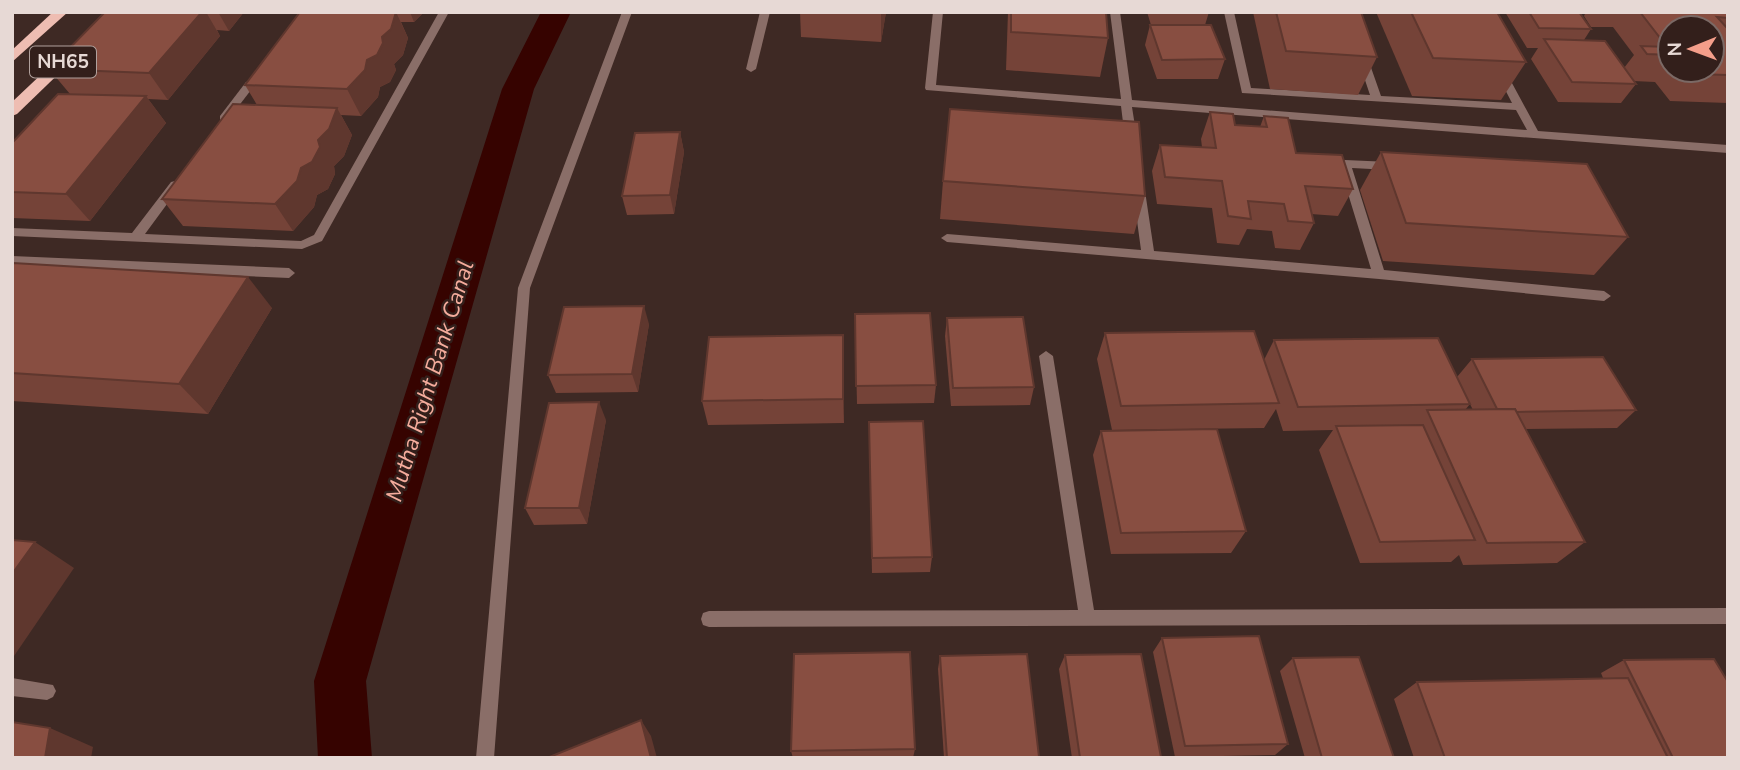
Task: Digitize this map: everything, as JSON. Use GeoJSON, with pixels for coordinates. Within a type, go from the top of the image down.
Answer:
{"type":"FeatureCollection","features":[{"type":"Feature","properties":{"kind":"highway","name":"NH65"},"geometry":{"type":"LineString","coordinates":[[12,58],[61,12]]}},
{"type":"Feature","properties":{"kind":"highway","name":"NH65"},"geometry":{"type":"LineString","coordinates":[[12,111],[87,39]]}},
{"type":"Feature","properties":{"kind":"street"},"geometry":{"type":"LineString","coordinates":[[12,232],[302,245],[318,238],[444,12]]}},
{"type":"Feature","properties":{"kind":"street"},"geometry":{"type":"LineString","coordinates":[[485,758],[524,288],[627,12]]}},
{"type":"Feature","properties":{"kind":"street"},"geometry":{"type":"LineString","coordinates":[[751,69],[765,12]]}},
{"type":"Feature","properties":{"kind":"street"},"geometry":{"type":"LineString","coordinates":[[938,12],[930,88],[1728,149]]}},
{"type":"Feature","properties":{"kind":"street"},"geometry":{"type":"LineString","coordinates":[[1115,12],[1133,151]]}},
{"type":"Feature","properties":{"kind":"street"},"geometry":{"type":"LineString","coordinates":[[1229,12],[1246,91],[1520,107]]}},
{"type":"Feature","properties":{"kind":"street"},"geometry":{"type":"LineString","coordinates":[[1359,50],[1377,100]]}},
{"type":"Feature","properties":{"kind":"street"},"geometry":{"type":"LineString","coordinates":[[1494,60],[1534,133]]}},
{"type":"Feature","properties":{"kind":"street"},"geometry":{"type":"LineString","coordinates":[[218,128],[250,84]]}},
{"type":"Feature","properties":{"kind":"street"},"geometry":{"type":"LineString","coordinates":[[1379,274],[1345,164],[1399,167]]}},
{"type":"Feature","properties":{"kind":"street"},"geometry":{"type":"LineString","coordinates":[[136,237],[185,172]]}},
{"type":"Feature","properties":{"kind":"street"},"geometry":{"type":"LineString","coordinates":[[1137,177],[1147,254]]}},
{"type":"Feature","properties":{"kind":"street"},"geometry":{"type":"LineString","coordinates":[[947,238],[1379,274],[1604,296]]}},
{"type":"Feature","properties":{"kind":"street"},"geometry":{"type":"LineString","coordinates":[[12,261],[289,273]]}},
{"type":"Feature","properties":{"kind":"street"},"geometry":{"type":"LineString","coordinates":[[1046,356],[1087,617]]}},
{"type":"Feature","properties":{"kind":"street"},"geometry":{"type":"LineString","coordinates":[[709,618],[1728,615]]}},
{"type":"Feature","properties":{"kind":"street"},"geometry":{"type":"LineString","coordinates":[[12,687],[47,691]]}},
{"type":"Feature","properties":{"kind":"building"},"geometry":{"type":"Polygon","coordinates":[[[105,12],[202,12],[149,73],[49,69],[105,12]]]}},
{"type":"Feature","properties":{"kind":"building"},"geometry":{"type":"Polygon","coordinates":[[[300,12],[396,12],[391,29],[382,37],[383,43],[377,55],[367,60],[365,70],[347,89],[245,85],[300,12]]]}},
{"type":"Feature","properties":{"kind":"building"},"geometry":{"type":"Polygon","coordinates":[[[1011,12],[1106,12],[1108,38],[1011,32],[1011,12]]]}},
{"type":"Feature","properties":{"kind":"building"},"geometry":{"type":"Polygon","coordinates":[[[1276,12],[1361,12],[1377,57],[1286,51],[1276,12]]]}},
{"type":"Feature","properties":{"kind":"building"},"geometry":{"type":"Polygon","coordinates":[[[1411,12],[1497,12],[1526,62],[1433,58],[1411,12]]]}},
{"type":"Feature","properties":{"kind":"building"},"geometry":{"type":"Polygon","coordinates":[[[1529,12],[1579,12],[1591,29],[1539,28],[1529,12]]]}},
{"type":"Feature","properties":{"kind":"building"},"geometry":{"type":"Polygon","coordinates":[[[1640,12],[1728,12],[1728,18],[1726,14],[1656,14],[1656,33],[1640,12]]]}},
{"type":"Feature","properties":{"kind":"building"},"geometry":{"type":"Polygon","coordinates":[[[1150,25],[1211,25],[1225,59],[1162,60],[1150,25]]]}},
{"type":"Feature","properties":{"kind":"building"},"geometry":{"type":"Polygon","coordinates":[[[1726,27],[1728,29],[1726,75],[1726,27]]]}},
{"type":"Feature","properties":{"kind":"building"},"geometry":{"type":"Polygon","coordinates":[[[1544,39],[1605,41],[1636,84],[1572,82],[1544,39]]]}},
{"type":"Feature","properties":{"kind":"building"},"geometry":{"type":"Polygon","coordinates":[[[1641,46],[1656,47],[1656,54],[1647,54],[1641,46]]]}},
{"type":"Feature","properties":{"kind":"building"},"geometry":{"type":"Polygon","coordinates":[[[58,94],[146,96],[66,194],[12,192],[12,143],[58,94]]]}},
{"type":"Feature","properties":{"kind":"building"},"geometry":{"type":"Polygon","coordinates":[[[233,104],[337,108],[329,129],[318,140],[320,147],[312,162],[301,168],[297,181],[275,204],[162,199],[233,104]]]}},
{"type":"Feature","properties":{"kind":"building"},"geometry":{"type":"Polygon","coordinates":[[[950,109],[1139,122],[1145,196],[943,181],[950,109]]]}},
{"type":"Feature","properties":{"kind":"building"},"geometry":{"type":"Polygon","coordinates":[[[1210,112],[1233,114],[1235,125],[1267,127],[1264,116],[1288,118],[1296,153],[1342,155],[1353,189],[1305,186],[1314,223],[1288,221],[1284,204],[1248,201],[1251,219],[1228,216],[1222,181],[1165,177],[1160,145],[1216,148],[1210,112]]]}},
{"type":"Feature","properties":{"kind":"building"},"geometry":{"type":"Polygon","coordinates":[[[680,132],[670,195],[622,196],[635,133],[680,132]]]}},
{"type":"Feature","properties":{"kind":"building"},"geometry":{"type":"Polygon","coordinates":[[[1381,152],[1587,164],[1628,237],[1406,223],[1381,152]]]}},
{"type":"Feature","properties":{"kind":"building"},"geometry":{"type":"Polygon","coordinates":[[[12,263],[248,277],[179,384],[12,373],[12,263]]]}},
{"type":"Feature","properties":{"kind":"building"},"geometry":{"type":"Polygon","coordinates":[[[644,306],[632,374],[548,375],[564,307],[644,306]]]}},
{"type":"Feature","properties":{"kind":"building"},"geometry":{"type":"Polygon","coordinates":[[[930,313],[936,385],[856,386],[855,314],[930,313]]]}},
{"type":"Feature","properties":{"kind":"building"},"geometry":{"type":"Polygon","coordinates":[[[1023,317],[1034,387],[953,388],[947,318],[1023,317]]]}},
{"type":"Feature","properties":{"kind":"building"},"geometry":{"type":"Polygon","coordinates":[[[1254,331],[1279,403],[1121,406],[1105,333],[1254,331]]]}},
{"type":"Feature","properties":{"kind":"building"},"geometry":{"type":"Polygon","coordinates":[[[843,335],[843,399],[702,401],[709,337],[843,335]]]}},
{"type":"Feature","properties":{"kind":"building"},"geometry":{"type":"Polygon","coordinates":[[[1438,338],[1470,404],[1298,407],[1274,340],[1438,338]]]}},
{"type":"Feature","properties":{"kind":"building"},"geometry":{"type":"Polygon","coordinates":[[[1603,357],[1636,410],[1516,412],[1515,409],[1497,409],[1472,359],[1603,357]]]}},
{"type":"Feature","properties":{"kind":"building"},"geometry":{"type":"Polygon","coordinates":[[[599,402],[579,508],[525,508],[549,403],[599,402]]]}},
{"type":"Feature","properties":{"kind":"building"},"geometry":{"type":"Polygon","coordinates":[[[1515,409],[1585,542],[1487,543],[1427,410],[1515,409]]]}},
{"type":"Feature","properties":{"kind":"building"},"geometry":{"type":"Polygon","coordinates":[[[923,421],[932,557],[872,558],[869,422],[923,421]]]}},
{"type":"Feature","properties":{"kind":"building"},"geometry":{"type":"Polygon","coordinates":[[[1423,425],[1475,540],[1380,542],[1336,426],[1423,425]]]}},
{"type":"Feature","properties":{"kind":"building"},"geometry":{"type":"Polygon","coordinates":[[[1217,429],[1246,531],[1121,533],[1101,431],[1217,429]]]}},
{"type":"Feature","properties":{"kind":"building"},"geometry":{"type":"Polygon","coordinates":[[[12,540],[35,542],[12,574],[12,540]]]}},
{"type":"Feature","properties":{"kind":"building"},"geometry":{"type":"Polygon","coordinates":[[[1259,636],[1288,744],[1185,746],[1162,638],[1259,636]]]}},
{"type":"Feature","properties":{"kind":"building"},"geometry":{"type":"Polygon","coordinates":[[[910,652],[915,749],[791,751],[794,654],[910,652]]]}},
{"type":"Feature","properties":{"kind":"building"},"geometry":{"type":"Polygon","coordinates":[[[1027,654],[1039,757],[947,758],[940,656],[1027,654]]]}},
{"type":"Feature","properties":{"kind":"building"},"geometry":{"type":"Polygon","coordinates":[[[1141,654],[1161,757],[1080,758],[1065,655],[1141,654]]]}},
{"type":"Feature","properties":{"kind":"building"},"geometry":{"type":"Polygon","coordinates":[[[1359,657],[1394,758],[1322,758],[1293,658],[1359,657]]]}},
{"type":"Feature","properties":{"kind":"building"},"geometry":{"type":"Polygon","coordinates":[[[1714,659],[1728,682],[1728,758],[1673,758],[1624,660],[1714,659]]]}},
{"type":"Feature","properties":{"kind":"building"},"geometry":{"type":"Polygon","coordinates":[[[1628,678],[1668,758],[1445,758],[1417,682],[1628,678]]]}},
{"type":"Feature","properties":{"kind":"building"},"geometry":{"type":"Polygon","coordinates":[[[641,720],[651,758],[547,758],[641,720]]]}},
{"type":"Feature","properties":{"kind":"building"},"geometry":{"type":"Polygon","coordinates":[[[12,722],[50,728],[45,758],[12,758],[12,722]]]}},
{"type":"Feature","properties":{"kind":"waterway","name":"Mutha Right Bank Canal"},"geometry":{"type":"LineString","coordinates":[[345,758],[340,681],[518,89],[556,12]]}}]}
